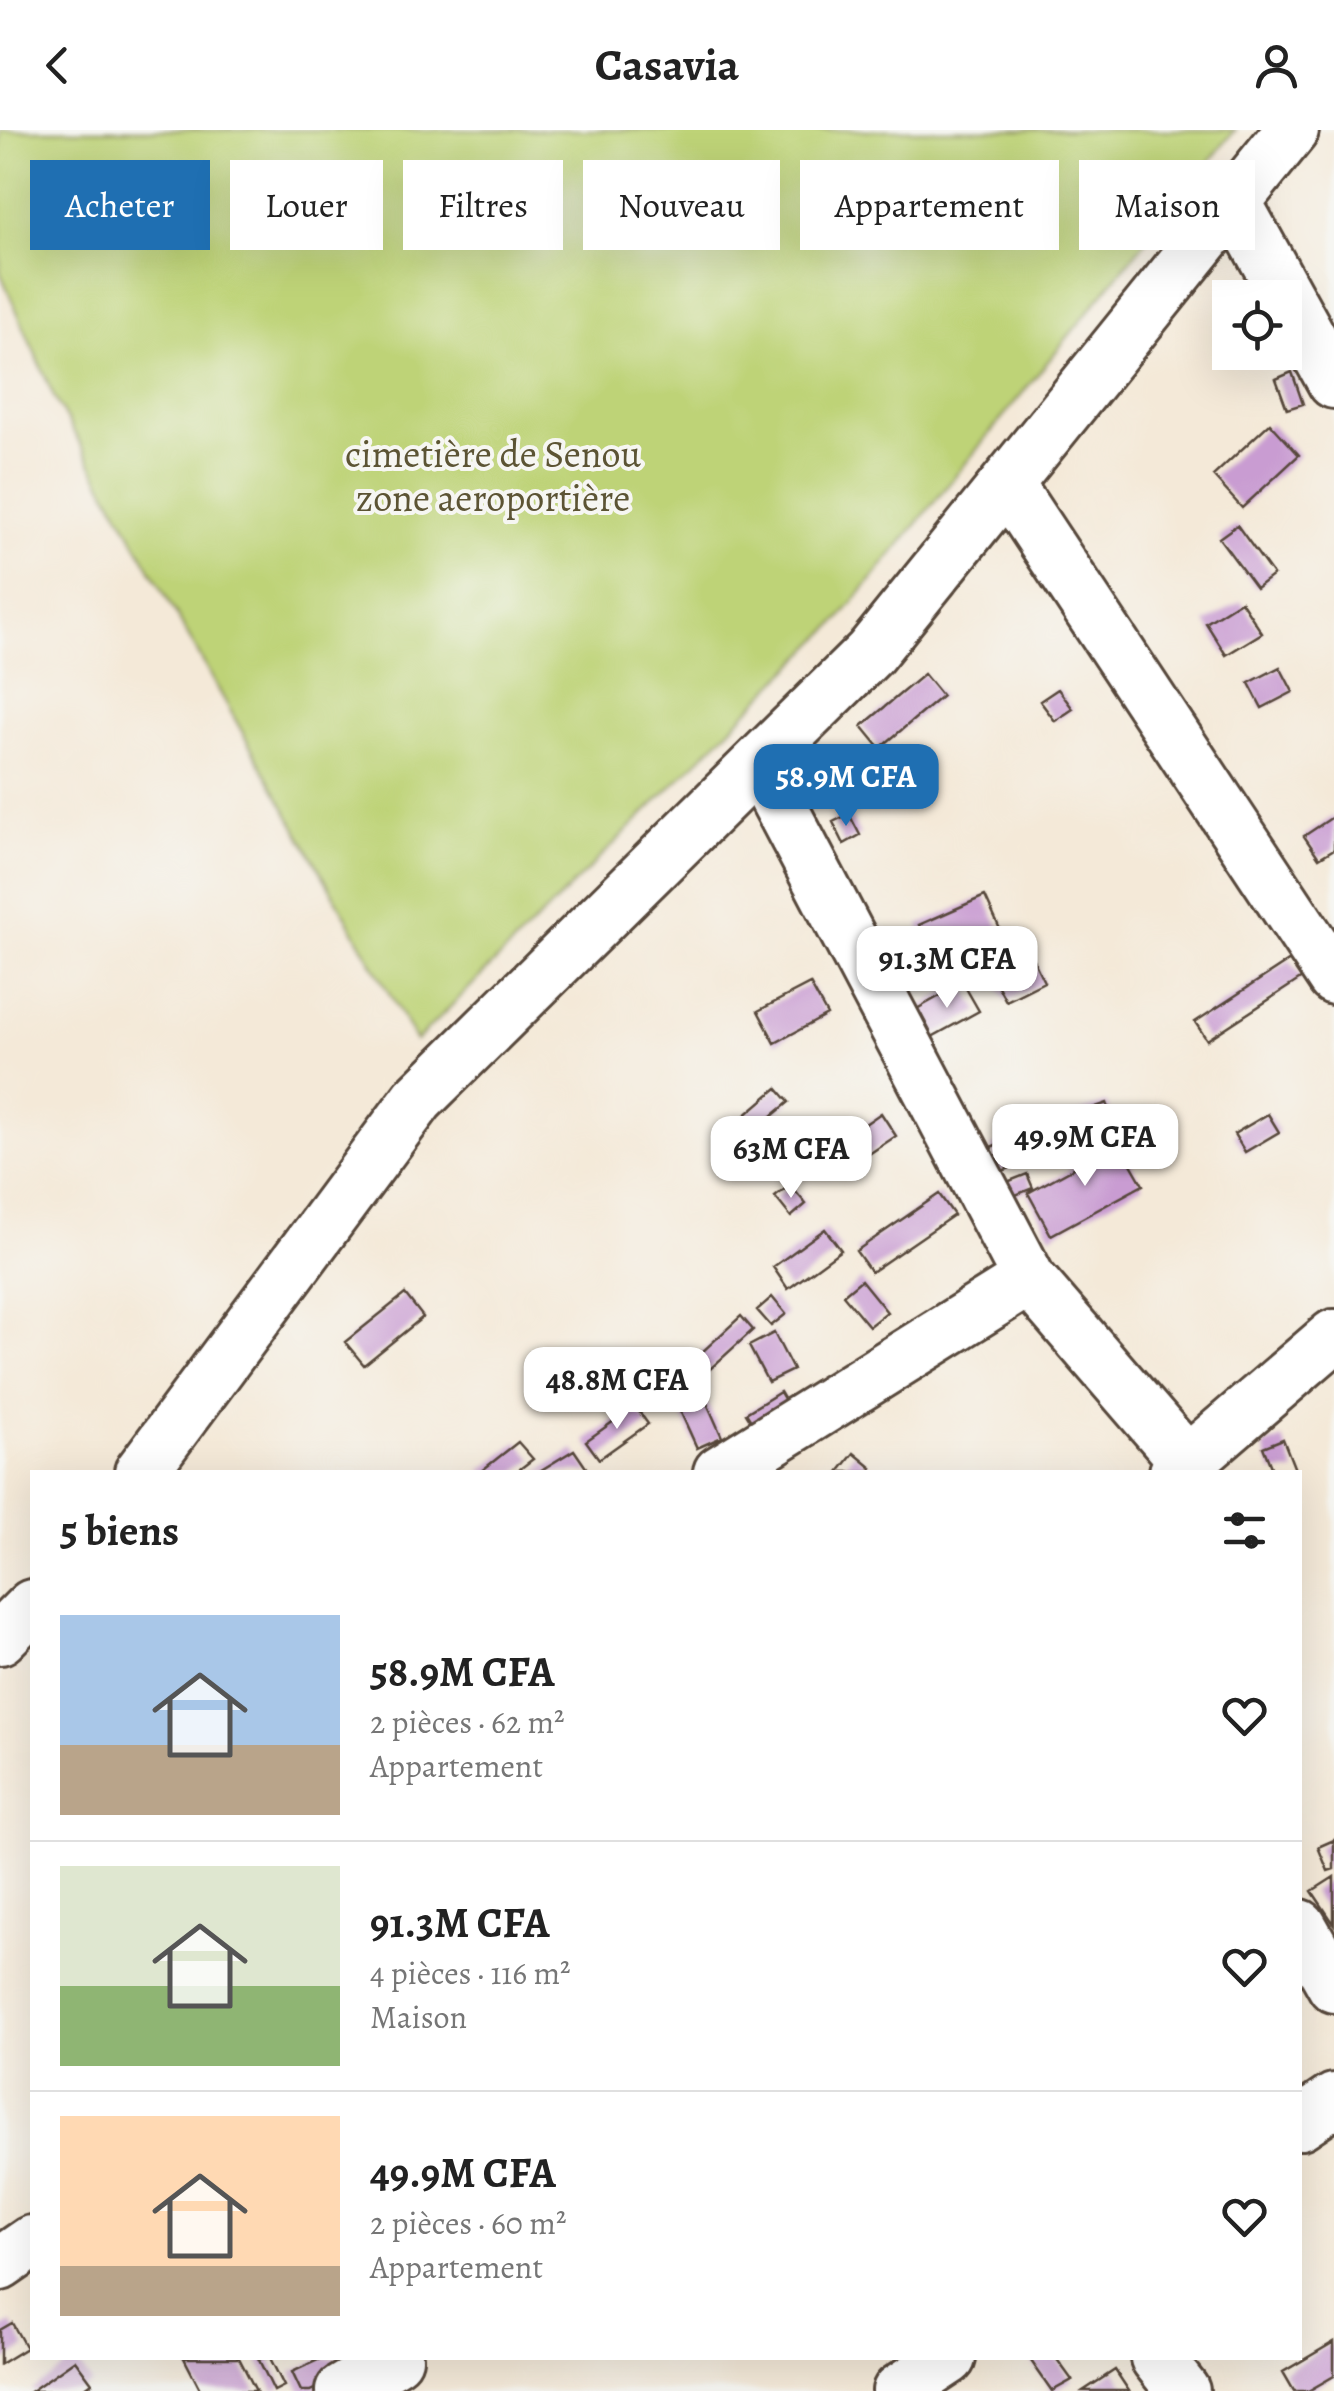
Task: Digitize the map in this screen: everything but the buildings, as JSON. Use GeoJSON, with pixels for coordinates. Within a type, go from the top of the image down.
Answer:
{"type":"FeatureCollection","features":[{"type":"Feature","properties":{"kind":"street"},"geometry":{"type":"LineString","coordinates":[[1255,176],[1292,130]]}},
{"type":"Feature","properties":{"kind":"street"},"geometry":{"type":"LineString","coordinates":[[1255,240],[1334,382]]}},
{"type":"Feature","properties":{"kind":"street"},"geometry":{"type":"LineString","coordinates":[[142,1470],[418,1099],[870,653],[1195,250]]}},
{"type":"Feature","properties":{"kind":"street"},"geometry":{"type":"LineString","coordinates":[[1007,484],[1334,978]]}},
{"type":"Feature","properties":{"kind":"street"},"geometry":{"type":"LineString","coordinates":[[758,764],[1029,1280],[1182,1468],[1334,1336]]}},
{"type":"Feature","properties":{"kind":"street"},"geometry":{"type":"LineString","coordinates":[[723,1470],[1029,1280]]}},
{"type":"Feature","properties":{"kind":"street"},"geometry":{"type":"LineString","coordinates":[[0,1638],[30,1608]]}},
{"type":"Feature","properties":{"kind":"street"},"geometry":{"type":"LineString","coordinates":[[1302,1930],[1334,1986]]}},
{"type":"Feature","properties":{"kind":"street"},"geometry":{"type":"LineString","coordinates":[[1302,2122],[1334,2100]]}},
{"type":"Feature","properties":{"kind":"street"},"geometry":{"type":"LineString","coordinates":[[0,2264],[30,2243]]}},
{"type":"Feature","properties":{"kind":"street"},"geometry":{"type":"LineString","coordinates":[[342,2391],[393,2360]]}},
{"type":"Feature","properties":{"kind":"street"},"geometry":{"type":"LineString","coordinates":[[899,2391],[946,2360]]}},
{"type":"Feature","properties":{"kind":"street"},"geometry":{"type":"LineString","coordinates":[[1160,2360],[1183,2391]]}},
{"type":"Feature","properties":{"kind":"green space","name":"cimetière de Senou zone aeroportière"},"geometry":{"type":"Polygon","coordinates":[[[0,130],[1235,130],[1211,160],[1079,160],[1079,250],[1138,250],[839,620],[416,1041],[54,397],[0,272],[0,130]]]}}]}
